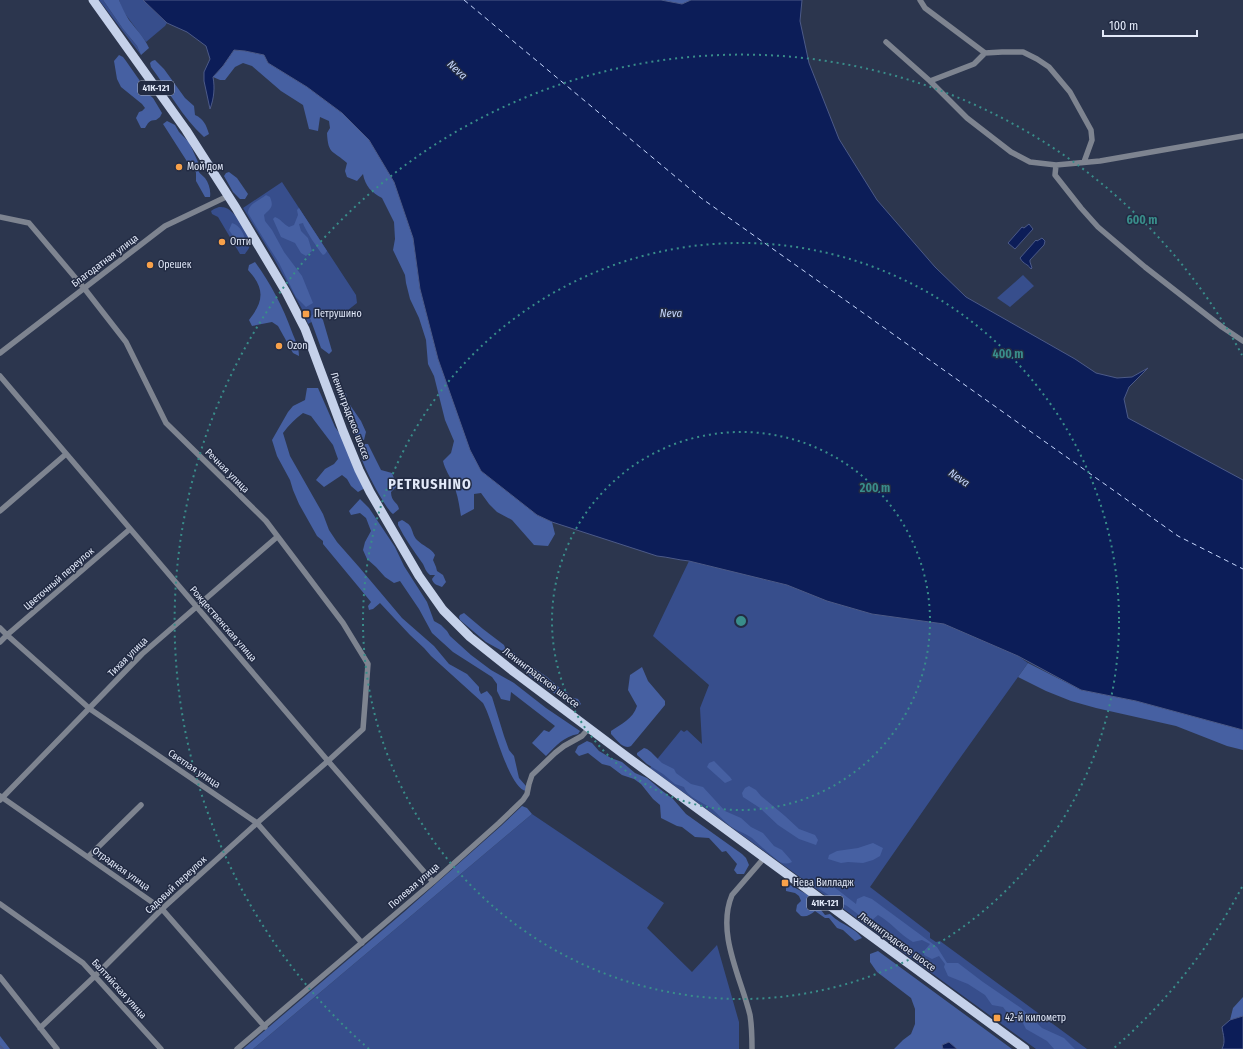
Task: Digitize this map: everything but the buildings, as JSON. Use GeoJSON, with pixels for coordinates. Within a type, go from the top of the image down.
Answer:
{"type":"FeatureCollection","features":[{"type":"Feature","properties":{"kind":"main road","name":"Ленинградское шоссе"},"geometry":{"type":"LineString","coordinates":[[92,0],[186,130],[286,292],[305,329],[359,470],[370,492],[433,597],[449,617],[491,654],[589,728],[1024,1049]]}},
{"type":"Feature","properties":{"kind":"street"},"geometry":{"type":"LineString","coordinates":[[920,0],[925,8],[985,53],[1023,52],[1049,67],[1070,92],[1091,130],[1092,140],[1084,162]]}},
{"type":"Feature","properties":{"kind":"street"},"geometry":{"type":"LineString","coordinates":[[886,42],[967,118],[1011,152],[1030,162],[1056,165],[1070,162],[1100,161],[1243,136]]}},
{"type":"Feature","properties":{"kind":"street"},"geometry":{"type":"LineString","coordinates":[[930,82],[974,64],[985,53]]}},
{"type":"Feature","properties":{"kind":"street"},"geometry":{"type":"LineString","coordinates":[[1056,165],[1055,175],[1098,227],[1145,267],[1222,327],[1243,341]]}},
{"type":"Feature","properties":{"kind":"street","name":"Благодатная улица"},"geometry":{"type":"LineString","coordinates":[[0,353],[165,226],[228,196]]}},
{"type":"Feature","properties":{"kind":"street","name":"Речная улица"},"geometry":{"type":"LineString","coordinates":[[0,217],[29,223],[84,288],[126,342],[166,423],[266,521],[343,623],[368,664],[362,729],[328,761]]}},
{"type":"Feature","properties":{"kind":"street","name":"Рождественская улица"},"geometry":{"type":"LineString","coordinates":[[0,376],[433,882]]}},
{"type":"Feature","properties":{"kind":"street"},"geometry":{"type":"LineString","coordinates":[[0,511],[66,454]]}},
{"type":"Feature","properties":{"kind":"street","name":"Цветочный переулок"},"geometry":{"type":"LineString","coordinates":[[0,642],[130,529]]}},
{"type":"Feature","properties":{"kind":"street","name":"Тихая улица"},"geometry":{"type":"LineString","coordinates":[[1,798],[90,709],[142,654],[277,537]]}},
{"type":"Feature","properties":{"kind":"street","name":"Светлая улица"},"geometry":{"type":"LineString","coordinates":[[0,628],[7,636],[90,709],[257,823],[362,943]]}},
{"type":"Feature","properties":{"kind":"street","name":"Полевая улица"},"geometry":{"type":"LineString","coordinates":[[238,1049],[433,882],[499,823],[523,800],[527,794],[528,784],[532,775],[555,753],[582,736],[589,728]]}},
{"type":"Feature","properties":{"kind":"street","name":"Садовый переулок"},"geometry":{"type":"LineString","coordinates":[[40,1028],[162,909],[328,761]]}},
{"type":"Feature","properties":{"kind":"street","name":"Отрадная улица"},"geometry":{"type":"LineString","coordinates":[[1,798],[162,909],[264,1027]]}},
{"type":"Feature","properties":{"kind":"street"},"geometry":{"type":"LineString","coordinates":[[88,857],[141,805]]}},
{"type":"Feature","properties":{"kind":"street"},"geometry":{"type":"LineString","coordinates":[[752,1049],[752,1033],[749,1015],[732,956],[728,934],[728,911],[732,895],[764,858]]}},
{"type":"Feature","properties":{"kind":"street","name":"Балтийская улица"},"geometry":{"type":"LineString","coordinates":[[0,904],[83,963],[161,1049]]}},
{"type":"Feature","properties":{"kind":"street"},"geometry":{"type":"LineString","coordinates":[[0,977],[57,1049]]}},
{"type":"Feature","properties":{"kind":"shaded area"},"geometry":{"type":"Polygon","coordinates":[[[99,0],[103,0],[137,46],[141,55],[99,0]]]}},
{"type":"Feature","properties":{"kind":"shaded area"},"geometry":{"type":"Polygon","coordinates":[[[103,0],[119,0],[128,18],[149,48],[141,55],[137,46],[103,0]]]}},
{"type":"Feature","properties":{"kind":"shaded area"},"geometry":{"type":"Polygon","coordinates":[[[119,0],[143,0],[167,23],[146,42],[123,11],[119,0]]]}},
{"type":"Feature","properties":{"kind":"shaded area"},"geometry":{"type":"Polygon","coordinates":[[[661,0],[691,0],[682,4],[661,0]]]}},
{"type":"Feature","properties":{"kind":"shaded area"},"geometry":{"type":"Polygon","coordinates":[[[234,50],[264,55],[268,63],[307,87],[342,113],[369,140],[394,182],[413,238],[420,289],[438,359],[481,471],[537,515],[552,522],[555,534],[548,546],[534,545],[512,520],[497,512],[481,493],[474,494],[474,509],[461,516],[456,492],[443,461],[451,453],[454,441],[445,420],[434,376],[428,364],[426,340],[419,318],[410,299],[405,275],[393,250],[395,239],[394,222],[382,198],[370,189],[365,182],[363,174],[357,181],[347,177],[345,171],[347,163],[330,149],[327,133],[330,128],[329,121],[320,117],[318,131],[309,129],[303,105],[281,91],[252,66],[243,63],[235,67],[225,80],[220,80],[213,77],[234,50]]]}},
{"type":"Feature","properties":{"kind":"shaded area"},"geometry":{"type":"Polygon","coordinates":[[[119,55],[126,61],[140,81],[144,90],[153,98],[162,113],[156,120],[149,122],[145,128],[141,128],[136,118],[139,112],[145,108],[121,87],[117,79],[114,61],[119,55]]]}},
{"type":"Feature","properties":{"kind":"shaded area"},"geometry":{"type":"Polygon","coordinates":[[[155,60],[164,69],[185,98],[194,106],[195,115],[201,118],[209,134],[204,137],[182,112],[151,67],[150,63],[155,60]]]}},
{"type":"Feature","properties":{"kind":"shaded area"},"geometry":{"type":"Polygon","coordinates":[[[167,121],[175,125],[179,132],[189,142],[198,162],[198,170],[209,185],[210,197],[205,197],[196,181],[194,165],[188,163],[163,124],[167,121]]]}},
{"type":"Feature","properties":{"kind":"shaded area"},"geometry":{"type":"Polygon","coordinates":[[[229,172],[237,178],[248,194],[245,199],[240,199],[233,192],[224,176],[229,172]]]}},
{"type":"Feature","properties":{"kind":"shaded area"},"geometry":{"type":"Polygon","coordinates":[[[282,182],[356,295],[357,303],[341,314],[322,316],[308,324],[306,318],[311,315],[309,311],[303,311],[273,257],[243,208],[282,182]]]}},
{"type":"Feature","properties":{"kind":"shaded area"},"geometry":{"type":"Polygon","coordinates":[[[266,195],[270,197],[272,205],[264,215],[265,221],[272,230],[284,252],[302,276],[313,303],[306,307],[296,297],[279,263],[248,213],[252,205],[266,195]]]}},
{"type":"Feature","properties":{"kind":"shaded area"},"geometry":{"type":"Polygon","coordinates":[[[219,207],[230,210],[243,225],[250,243],[245,254],[240,254],[218,217],[212,214],[211,211],[219,207]]]}},
{"type":"Feature","properties":{"kind":"shaded area"},"geometry":{"type":"Polygon","coordinates":[[[299,208],[327,251],[325,254],[323,255],[318,248],[303,223],[299,224],[301,231],[308,238],[312,251],[306,256],[301,253],[295,243],[281,237],[273,219],[275,217],[277,218],[289,227],[294,225],[298,215],[297,210],[299,208]]]}},
{"type":"Feature","properties":{"kind":"shaded area"},"geometry":{"type":"Polygon","coordinates":[[[232,223],[238,226],[244,235],[245,245],[243,247],[239,245],[229,230],[232,223]]]}},
{"type":"Feature","properties":{"kind":"shaded area"},"geometry":{"type":"Polygon","coordinates":[[[255,262],[281,305],[297,344],[299,356],[293,353],[278,326],[272,322],[252,326],[249,320],[258,307],[260,301],[260,289],[254,277],[248,270],[249,265],[255,262]]]}},
{"type":"Feature","properties":{"kind":"shaded area"},"geometry":{"type":"Polygon","coordinates":[[[1023,275],[1034,286],[1010,307],[997,298],[1023,275]]]}},
{"type":"Feature","properties":{"kind":"shaded area"},"geometry":{"type":"Polygon","coordinates":[[[317,312],[323,320],[332,351],[329,354],[321,348],[310,318],[317,312]]]}},
{"type":"Feature","properties":{"kind":"shaded area"},"geometry":{"type":"Polygon","coordinates":[[[307,388],[318,388],[335,427],[343,438],[365,488],[358,492],[342,475],[324,487],[316,480],[325,469],[334,464],[338,459],[333,445],[311,416],[303,413],[288,427],[283,433],[290,456],[323,514],[329,530],[337,542],[402,618],[434,646],[449,664],[467,674],[479,687],[481,694],[487,691],[492,697],[509,750],[514,756],[519,778],[526,786],[526,791],[519,787],[507,766],[483,703],[431,656],[380,603],[373,609],[369,610],[368,606],[371,602],[323,544],[323,541],[317,536],[299,504],[290,480],[277,456],[272,440],[288,412],[293,406],[305,400],[307,388]]]}},
{"type":"Feature","properties":{"kind":"shaded area"},"geometry":{"type":"Polygon","coordinates":[[[339,389],[346,394],[347,398],[343,401],[338,397],[337,391],[339,389]]]}},
{"type":"Feature","properties":{"kind":"shaded area"},"geometry":{"type":"Polygon","coordinates":[[[350,405],[361,421],[366,432],[364,440],[357,440],[343,409],[344,407],[350,405]]]}},
{"type":"Feature","properties":{"kind":"shaded area"},"geometry":{"type":"Polygon","coordinates":[[[363,444],[368,444],[381,470],[392,473],[397,486],[391,492],[391,495],[399,509],[393,514],[381,497],[362,461],[361,454],[363,444]]]}},
{"type":"Feature","properties":{"kind":"shaded area"},"geometry":{"type":"Polygon","coordinates":[[[360,499],[369,508],[395,547],[404,566],[427,602],[434,621],[441,625],[450,636],[471,655],[491,670],[514,683],[546,708],[580,731],[578,734],[564,739],[546,756],[532,743],[544,730],[549,732],[555,726],[511,692],[510,701],[501,699],[497,691],[497,684],[492,677],[453,652],[432,633],[419,609],[400,581],[394,583],[385,577],[367,559],[363,550],[365,542],[371,531],[366,518],[360,513],[351,515],[349,511],[360,499]]]}},
{"type":"Feature","properties":{"kind":"shaded area"},"geometry":{"type":"Polygon","coordinates":[[[402,520],[410,526],[417,540],[435,555],[433,560],[437,571],[443,575],[446,582],[442,587],[433,582],[432,579],[435,575],[430,575],[428,573],[398,525],[398,522],[402,520]]]}},
{"type":"Feature","properties":{"kind":"shaded area"},"geometry":{"type":"Polygon","coordinates":[[[689,561],[787,585],[827,601],[872,614],[944,624],[1018,656],[1028,663],[870,887],[930,933],[930,938],[936,942],[940,941],[1087,1049],[1036,1049],[650,768],[681,730],[684,732],[687,730],[702,744],[700,708],[709,685],[653,636],[689,561]]]}},
{"type":"Feature","properties":{"kind":"shaded area"},"geometry":{"type":"Polygon","coordinates":[[[464,613],[504,645],[506,650],[504,652],[486,642],[460,620],[460,615],[464,613]]]}},
{"type":"Feature","properties":{"kind":"shaded area"},"geometry":{"type":"Polygon","coordinates":[[[513,652],[522,660],[521,663],[516,663],[507,656],[513,652]]]}},
{"type":"Feature","properties":{"kind":"shaded area"},"geometry":{"type":"Polygon","coordinates":[[[1028,663],[1081,690],[1136,701],[1243,730],[1243,750],[1227,746],[1176,726],[1096,708],[1071,701],[1046,691],[1018,677],[1028,663]]]}},
{"type":"Feature","properties":{"kind":"shaded area"},"geometry":{"type":"Polygon","coordinates":[[[528,666],[531,666],[547,677],[568,693],[570,697],[578,699],[581,704],[576,708],[574,707],[531,677],[525,671],[528,666]]]}},
{"type":"Feature","properties":{"kind":"shaded area"},"geometry":{"type":"Polygon","coordinates":[[[642,667],[648,681],[665,701],[665,705],[631,746],[625,747],[620,744],[611,734],[611,731],[626,721],[635,711],[637,706],[628,690],[630,675],[642,667]]]}},
{"type":"Feature","properties":{"kind":"shaded area"},"geometry":{"type":"Polygon","coordinates":[[[587,741],[592,743],[599,751],[622,762],[635,773],[647,778],[673,799],[686,814],[742,854],[746,858],[749,865],[744,874],[737,874],[734,870],[737,864],[726,851],[722,852],[709,838],[695,837],[682,827],[661,818],[660,805],[641,784],[634,779],[622,775],[610,766],[602,764],[588,753],[579,756],[575,752],[578,746],[587,741]]]}},
{"type":"Feature","properties":{"kind":"shaded area"},"geometry":{"type":"Polygon","coordinates":[[[644,748],[651,752],[662,763],[674,769],[676,773],[691,784],[703,787],[725,811],[741,818],[751,827],[763,833],[774,846],[782,850],[792,862],[786,864],[780,862],[752,838],[730,826],[712,809],[692,797],[684,787],[675,784],[647,764],[637,755],[637,753],[644,748]]]}},
{"type":"Feature","properties":{"kind":"shaded area"},"geometry":{"type":"Polygon","coordinates":[[[714,761],[732,780],[725,783],[707,767],[709,763],[714,761]]]}},
{"type":"Feature","properties":{"kind":"shaded area"},"geometry":{"type":"Polygon","coordinates":[[[749,786],[756,790],[799,829],[815,835],[818,840],[816,845],[799,839],[778,825],[760,808],[743,797],[742,793],[745,788],[749,786]]]}},
{"type":"Feature","properties":{"kind":"shaded area"},"geometry":{"type":"Polygon","coordinates":[[[522,806],[527,808],[532,814],[253,1049],[243,1049],[404,912],[522,806]]]}},
{"type":"Feature","properties":{"kind":"shaded area"},"geometry":{"type":"Polygon","coordinates":[[[532,814],[664,903],[647,928],[692,972],[717,945],[739,1022],[739,1049],[253,1049],[532,814]]]}},
{"type":"Feature","properties":{"kind":"shaded area"},"geometry":{"type":"Polygon","coordinates":[[[873,843],[883,848],[880,856],[873,860],[863,863],[841,863],[828,859],[829,855],[837,851],[858,848],[873,843]]]}},
{"type":"Feature","properties":{"kind":"shaded area"},"geometry":{"type":"Polygon","coordinates":[[[819,878],[834,887],[856,904],[857,899],[864,896],[872,899],[937,947],[947,963],[958,963],[1021,1008],[1042,1028],[1064,1038],[1075,1049],[1054,1049],[1047,1041],[1026,1029],[1022,1021],[1012,1019],[1003,1007],[992,1005],[985,995],[968,984],[948,976],[944,967],[945,964],[939,956],[932,959],[924,955],[924,951],[930,944],[922,940],[913,942],[878,915],[871,921],[863,918],[815,886],[814,883],[819,878]]]}},
{"type":"Feature","properties":{"kind":"shaded area"},"geometry":{"type":"Polygon","coordinates":[[[790,885],[810,896],[825,915],[830,914],[855,931],[862,938],[855,941],[843,930],[837,928],[829,918],[825,918],[815,911],[808,915],[801,916],[796,911],[797,905],[801,901],[799,896],[795,893],[786,891],[786,886],[790,885]]]}},
{"type":"Feature","properties":{"kind":"shaded area"},"geometry":{"type":"Polygon","coordinates":[[[878,951],[1012,1049],[957,1049],[949,1042],[942,1045],[943,1049],[894,1049],[911,1034],[915,1024],[915,1009],[911,998],[877,972],[870,962],[870,954],[878,951]]]}},
{"type":"Feature","properties":{"kind":"shaded area"},"geometry":{"type":"Polygon","coordinates":[[[1243,997],[1243,1016],[1230,1020],[1233,1008],[1243,997]]]}},
{"type":"Feature","properties":{"kind":"shaded area"},"geometry":{"type":"Polygon","coordinates":[[[0,1036],[10,1049],[0,1049],[0,1036]]]}},
{"type":"Feature","properties":{"kind":"water","name":"Neva"},"geometry":{"type":"Polygon","coordinates":[[[143,0],[661,0],[682,4],[691,0],[802,0],[800,21],[809,63],[839,139],[877,200],[935,267],[966,297],[1075,359],[1096,373],[1117,378],[1132,377],[1148,368],[1129,387],[1124,399],[1128,418],[1243,480],[1243,730],[1136,701],[1081,690],[1018,656],[944,624],[872,614],[827,601],[787,585],[689,561],[657,556],[552,522],[537,515],[481,471],[470,450],[438,359],[420,289],[413,238],[394,182],[369,140],[342,113],[307,87],[268,63],[264,55],[245,51],[234,50],[213,77],[214,93],[210,109],[204,81],[204,72],[210,59],[206,46],[187,32],[167,23],[143,0]]]}},
{"type":"Feature","properties":{"kind":"water"},"geometry":{"type":"Polygon","coordinates":[[[1029,224],[1033,229],[1015,249],[1008,243],[1022,227],[1024,228],[1029,224]]]}},
{"type":"Feature","properties":{"kind":"water"},"geometry":{"type":"Polygon","coordinates":[[[1042,238],[1045,241],[1044,245],[1030,260],[1031,269],[1020,258],[1036,240],[1037,241],[1042,238]]]}},
{"type":"Feature","properties":{"kind":"water"},"geometry":{"type":"Polygon","coordinates":[[[1243,1016],[1243,1049],[1222,1049],[1224,1041],[1222,1027],[1230,1020],[1243,1016]]]}},
{"type":"Feature","properties":{"kind":"water"},"geometry":{"type":"Polygon","coordinates":[[[949,1042],[957,1049],[943,1049],[942,1045],[949,1042]]]}},
{"type":"Feature","properties":{"kind":"waterway"},"geometry":{"type":"LineString","coordinates":[[0,1046],[3,1049]]}},
{"type":"Feature","properties":{"kind":"ferry route"},"geometry":{"type":"LineString","coordinates":[[464,0],[701,198],[1178,536],[1243,569]]}},
{"type":"Feature","properties":{"kind":"place","name":"Мой дом"},"geometry":{"type":"Point","coordinates":[179,167]}},
{"type":"Feature","properties":{"kind":"place","name":"Опти"},"geometry":{"type":"Point","coordinates":[222,242]}},
{"type":"Feature","properties":{"kind":"place","name":"Орешек"},"geometry":{"type":"Point","coordinates":[150,265]}},
{"type":"Feature","properties":{"kind":"place","name":"Петрушино"},"geometry":{"type":"Point","coordinates":[306,314]}},
{"type":"Feature","properties":{"kind":"place","name":"Ozon"},"geometry":{"type":"Point","coordinates":[279,346]}},
{"type":"Feature","properties":{"kind":"place","name":"Нева Вилладж"},"geometry":{"type":"Point","coordinates":[785,883]}},
{"type":"Feature","properties":{"kind":"place","name":"42-й километр"},"geometry":{"type":"Point","coordinates":[997,1018]}},
{"type":"Feature","properties":{"kind":"district","name":"PETRUSHINO"},"geometry":{"type":"Point","coordinates":[430,484]}}]}
